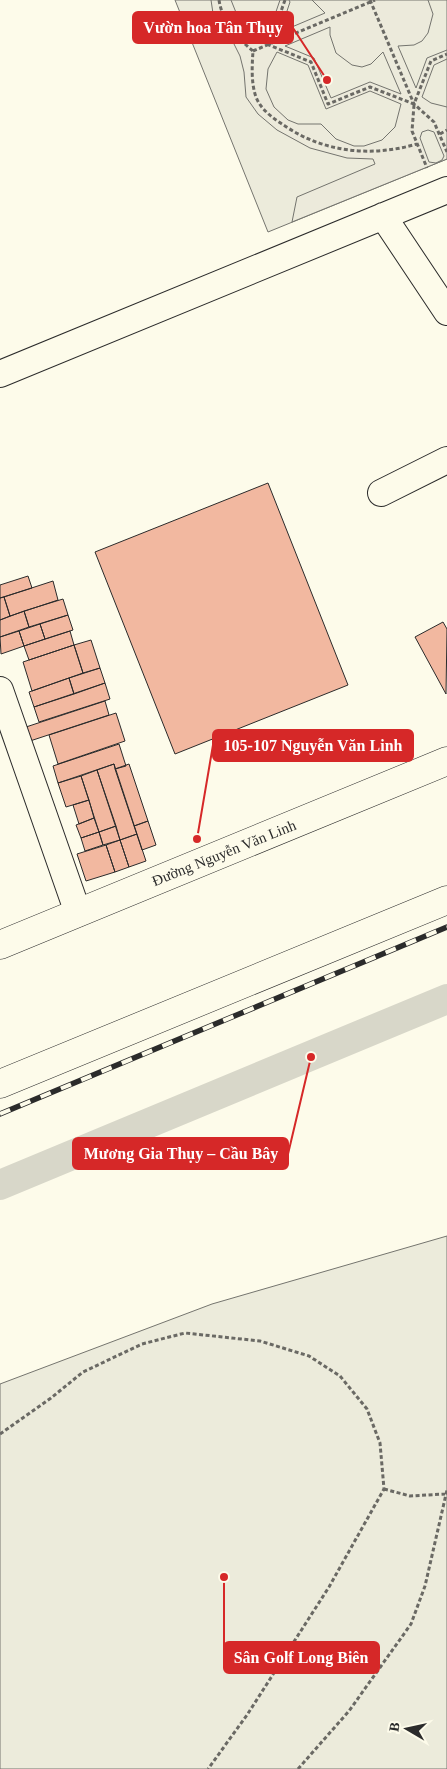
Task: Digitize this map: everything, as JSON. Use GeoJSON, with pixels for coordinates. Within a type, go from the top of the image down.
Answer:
{"type":"FeatureCollection","features":[{"type":"Feature","properties":{"kind":"highway","name":"Đường Nguyễn Văn Linh"},"geometry":{"type":"LineString","coordinates":[[0,945],[447,761]]}},
{"type":"Feature","properties":{"kind":"highway"},"geometry":{"type":"LineString","coordinates":[[0,1084],[447,900]]}},
{"type":"Feature","properties":{"kind":"street"},"geometry":{"type":"LineString","coordinates":[[0,374],[443,192]]}},
{"type":"Feature","properties":{"kind":"street"},"geometry":{"type":"LineString","coordinates":[[383,216],[447,312]]}},
{"type":"Feature","properties":{"kind":"street"},"geometry":{"type":"LineString","coordinates":[[381,493],[447,460]]}},
{"type":"Feature","properties":{"kind":"street"},"geometry":{"type":"LineString","coordinates":[[0,690],[78,913]]}},
{"type":"Feature","properties":{"kind":"path"},"geometry":{"type":"LineString","coordinates":[[220,0],[223,14],[228,23],[253,51],[252,78],[256,96],[266,111],[296,133],[330,147],[348,150],[385,151],[417,144]]}},
{"type":"Feature","properties":{"kind":"path"},"geometry":{"type":"LineString","coordinates":[[269,45],[285,0]]}},
{"type":"Feature","properties":{"kind":"path"},"geometry":{"type":"LineString","coordinates":[[253,51],[375,0]]}},
{"type":"Feature","properties":{"kind":"path"},"geometry":{"type":"LineString","coordinates":[[370,1],[414,104]]}},
{"type":"Feature","properties":{"kind":"path"},"geometry":{"type":"LineString","coordinates":[[269,45],[311,62],[328,104],[370,87],[414,104],[434,122],[447,152]]}},
{"type":"Feature","properties":{"kind":"path"},"geometry":{"type":"LineString","coordinates":[[443,192],[412,131],[414,104],[431,61],[447,54]]}},
{"type":"Feature","properties":{"kind":"path"},"geometry":{"type":"LineString","coordinates":[[440,134],[447,130]]}},
{"type":"Feature","properties":{"kind":"path"},"geometry":{"type":"LineString","coordinates":[[0,1434],[51,1398],[83,1372],[142,1344],[185,1333],[260,1341],[308,1356],[340,1376],[367,1409],[380,1444],[384,1489],[330,1587],[247,1715],[208,1769]]}},
{"type":"Feature","properties":{"kind":"path"},"geometry":{"type":"LineString","coordinates":[[384,1489],[410,1496],[446,1494]]}},
{"type":"Feature","properties":{"kind":"path"},"geometry":{"type":"LineString","coordinates":[[298,1769],[349,1711],[411,1624],[425,1586],[447,1490]]}},
{"type":"Feature","properties":{"kind":"shaded area"},"geometry":{"type":"Polygon","coordinates":[[[175,0],[447,0],[447,159],[268,232],[175,0]]]}},
{"type":"Feature","properties":{"kind":"shaded area"},"geometry":{"type":"Polygon","coordinates":[[[211,0],[231,0],[237,15],[244,22],[261,31],[269,32],[280,0],[289,0],[290,2],[280,32],[325,13],[312,0],[428,0],[433,14],[428,33],[422,41],[414,45],[398,46],[416,88],[427,58],[447,50],[447,59],[434,65],[422,97],[431,103],[447,107],[447,159],[292,222],[297,197],[375,164],[373,159],[347,158],[310,148],[277,130],[258,114],[246,97],[244,72],[240,56],[232,40],[214,20],[211,0]],[[330,27],[285,46],[314,58],[331,98],[370,82],[401,94],[383,52],[371,64],[362,67],[352,65],[336,53],[330,35],[330,27]],[[277,52],[268,69],[266,89],[274,107],[288,120],[298,124],[321,124],[336,139],[354,146],[364,146],[382,140],[395,127],[401,104],[370,91],[326,109],[308,65],[277,52]],[[428,130],[422,132],[420,138],[429,162],[436,163],[442,160],[444,156],[434,132],[428,130]]]}},
{"type":"Feature","properties":{"kind":"shaded area"},"geometry":{"type":"Polygon","coordinates":[[[447,1236],[447,1769],[0,1769],[0,1384],[212,1304],[447,1236]]]}},
{"type":"Feature","properties":{"kind":"building"},"geometry":{"type":"Polygon","coordinates":[[[268,483],[348,685],[175,754],[95,552],[268,483]]]}},
{"type":"Feature","properties":{"kind":"building"},"geometry":{"type":"Polygon","coordinates":[[[28,576],[32,588],[0,598],[0,585],[28,576]]]}},
{"type":"Feature","properties":{"kind":"building"},"geometry":{"type":"Polygon","coordinates":[[[53,581],[58,600],[10,616],[4,597],[53,581]]]}},
{"type":"Feature","properties":{"kind":"building"},"geometry":{"type":"Polygon","coordinates":[[[4,597],[10,616],[0,620],[0,598],[4,597]]]}},
{"type":"Feature","properties":{"kind":"building"},"geometry":{"type":"Polygon","coordinates":[[[63,599],[68,615],[29,627],[24,611],[63,599]]]}},
{"type":"Feature","properties":{"kind":"building"},"geometry":{"type":"Polygon","coordinates":[[[24,611],[29,627],[0,637],[0,620],[24,611]]]}},
{"type":"Feature","properties":{"kind":"building"},"geometry":{"type":"Polygon","coordinates":[[[68,615],[73,630],[45,639],[40,624],[68,615]]]}},
{"type":"Feature","properties":{"kind":"building"},"geometry":{"type":"Polygon","coordinates":[[[443,622],[447,629],[446,694],[415,637],[443,622]]]}},
{"type":"Feature","properties":{"kind":"building"},"geometry":{"type":"Polygon","coordinates":[[[40,624],[45,639],[24,646],[19,631],[40,624]]]}},
{"type":"Feature","properties":{"kind":"building"},"geometry":{"type":"Polygon","coordinates":[[[19,631],[24,646],[1,654],[0,637],[19,631]]]}},
{"type":"Feature","properties":{"kind":"building"},"geometry":{"type":"Polygon","coordinates":[[[70,631],[74,645],[29,660],[24,646],[70,631]]]}},
{"type":"Feature","properties":{"kind":"building"},"geometry":{"type":"Polygon","coordinates":[[[91,640],[100,668],[83,673],[74,645],[91,640]]]}},
{"type":"Feature","properties":{"kind":"building"},"geometry":{"type":"Polygon","coordinates":[[[74,645],[83,673],[32,691],[23,662],[74,645]]]}},
{"type":"Feature","properties":{"kind":"building"},"geometry":{"type":"Polygon","coordinates":[[[100,668],[105,683],[74,694],[69,678],[100,668]]]}},
{"type":"Feature","properties":{"kind":"building"},"geometry":{"type":"Polygon","coordinates":[[[69,678],[74,694],[34,707],[29,692],[69,678]]]}},
{"type":"Feature","properties":{"kind":"building"},"geometry":{"type":"Polygon","coordinates":[[[105,683],[110,699],[39,722],[34,707],[105,683]]]}},
{"type":"Feature","properties":{"kind":"building"},"geometry":{"type":"Polygon","coordinates":[[[105,701],[109,715],[30,741],[26,727],[105,701]]]}},
{"type":"Feature","properties":{"kind":"building"},"geometry":{"type":"Polygon","coordinates":[[[116,713],[125,741],[58,764],[49,735],[116,713]]]}},
{"type":"Feature","properties":{"kind":"building"},"geometry":{"type":"Polygon","coordinates":[[[119,744],[126,766],[115,769],[114,764],[58,783],[53,766],[119,744]]]}},
{"type":"Feature","properties":{"kind":"building"},"geometry":{"type":"Polygon","coordinates":[[[114,764],[137,834],[120,840],[97,770],[114,764]]]}},
{"type":"Feature","properties":{"kind":"building"},"geometry":{"type":"Polygon","coordinates":[[[129,764],[148,821],[134,826],[115,769],[129,764]]]}},
{"type":"Feature","properties":{"kind":"building"},"geometry":{"type":"Polygon","coordinates":[[[97,770],[116,826],[99,832],[81,776],[97,770]]]}},
{"type":"Feature","properties":{"kind":"building"},"geometry":{"type":"Polygon","coordinates":[[[81,776],[89,800],[66,807],[58,783],[81,776]]]}},
{"type":"Feature","properties":{"kind":"building"},"geometry":{"type":"Polygon","coordinates":[[[89,800],[94,818],[79,824],[73,805],[89,800]]]}},
{"type":"Feature","properties":{"kind":"building"},"geometry":{"type":"Polygon","coordinates":[[[94,818],[99,832],[81,838],[76,825],[94,818]]]}},
{"type":"Feature","properties":{"kind":"building"},"geometry":{"type":"Polygon","coordinates":[[[148,821],[156,845],[142,850],[134,826],[148,821]]]}},
{"type":"Feature","properties":{"kind":"building"},"geometry":{"type":"Polygon","coordinates":[[[116,826],[120,840],[103,845],[99,832],[116,826]]]}},
{"type":"Feature","properties":{"kind":"building"},"geometry":{"type":"Polygon","coordinates":[[[99,832],[103,845],[85,851],[81,838],[99,832]]]}},
{"type":"Feature","properties":{"kind":"building"},"geometry":{"type":"Polygon","coordinates":[[[137,834],[146,861],[129,867],[120,840],[137,834]]]}},
{"type":"Feature","properties":{"kind":"building"},"geometry":{"type":"Polygon","coordinates":[[[120,840],[129,867],[115,872],[106,845],[120,840]]]}},
{"type":"Feature","properties":{"kind":"building"},"geometry":{"type":"Polygon","coordinates":[[[106,845],[115,872],[86,881],[77,854],[106,845]]]}},
{"type":"Feature","properties":{"kind":"waterway"},"geometry":{"type":"LineString","coordinates":[[0,1185],[447,999]]}},
{"type":"Feature","properties":{"kind":"railway"},"geometry":{"type":"LineString","coordinates":[[0,1114],[447,927]]}},
{"type":"Feature","properties":{"kind":"place","name":"Vườn hoa Tân Thụy"},"geometry":{"type":"Point","coordinates":[327,80]}},
{"type":"Feature","properties":{"kind":"place","name":"105-107 Nguyễn Văn Linh"},"geometry":{"type":"Point","coordinates":[197,839]}},
{"type":"Feature","properties":{"kind":"place","name":"Mương Gia Thụy – Cầu Bây"},"geometry":{"type":"Point","coordinates":[311,1057]}},
{"type":"Feature","properties":{"kind":"place","name":"Sân Golf Long Biên"},"geometry":{"type":"Point","coordinates":[224,1577]}}]}
